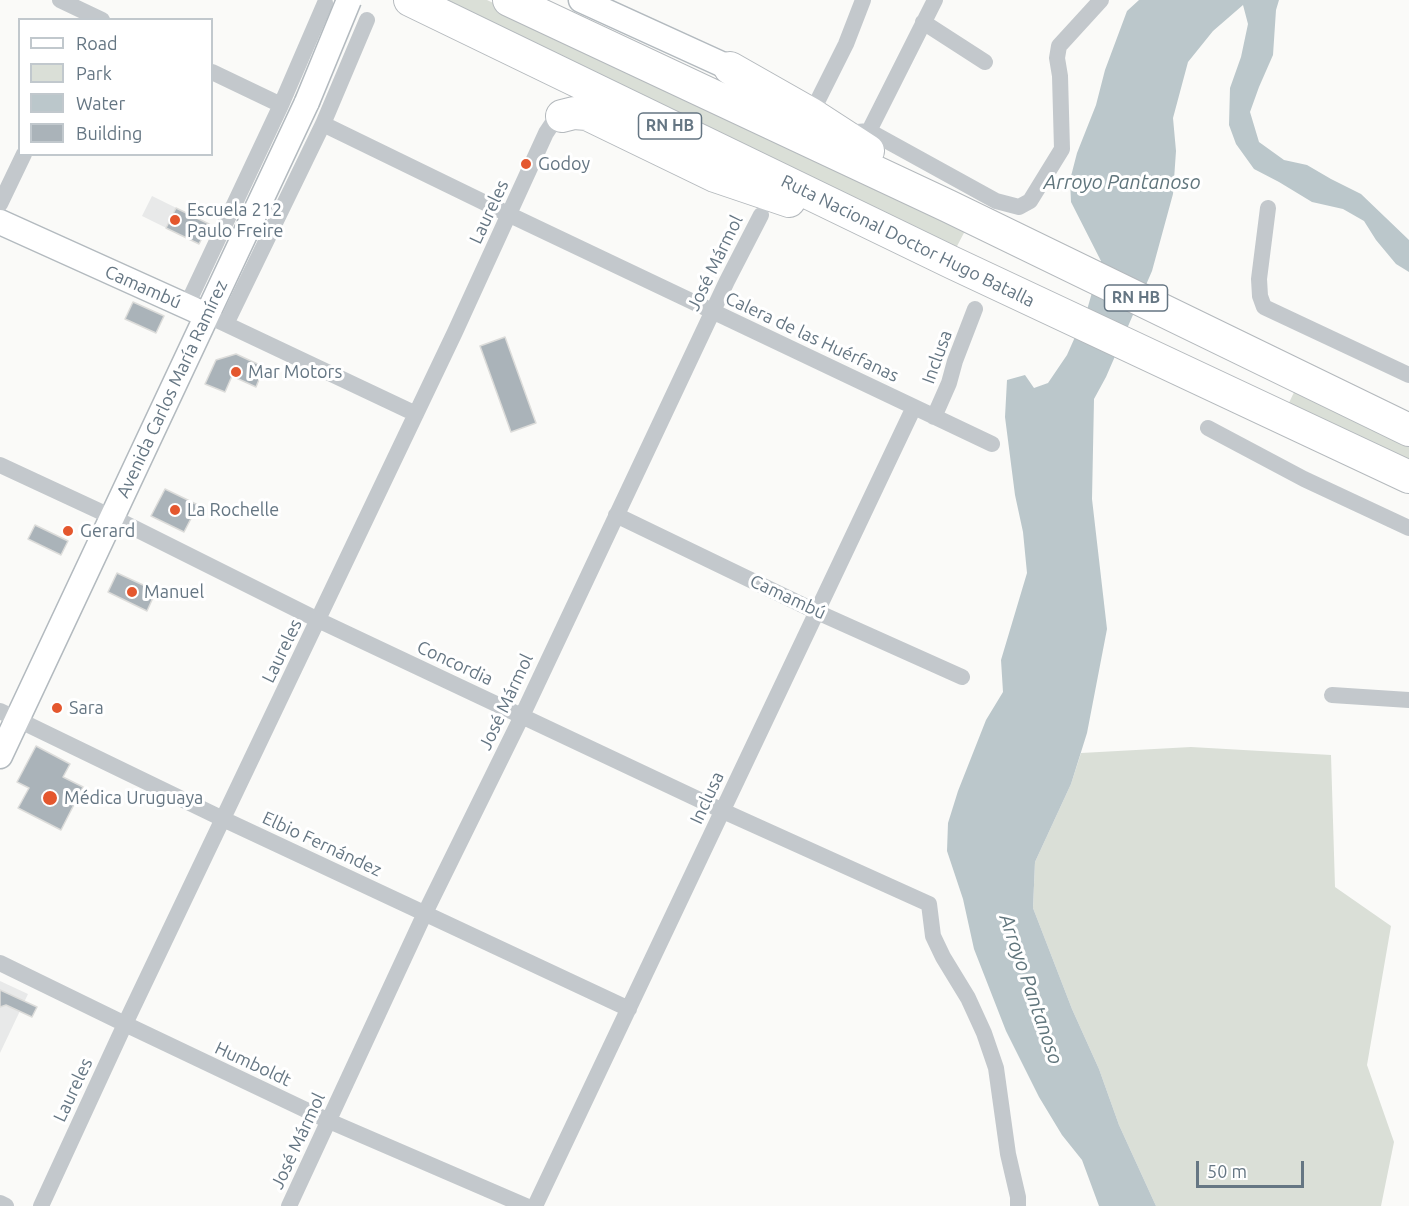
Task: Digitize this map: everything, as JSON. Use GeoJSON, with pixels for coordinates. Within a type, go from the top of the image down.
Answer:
{"type":"FeatureCollection","features":[{"type":"Feature","properties":{"kind":"highway","name":"Ruta Nacional Doctor Hugo Batalla"},"geometry":{"type":"LineString","coordinates":[[410,0],[942,257],[1409,477]]}},
{"type":"Feature","properties":{"kind":"highway","name":"RN HB"},"geometry":{"type":"LineString","coordinates":[[509,0],[961,213],[1409,430]]}},
{"type":"Feature","properties":{"kind":"highway"},"geometry":{"type":"LineString","coordinates":[[730,68],[811,114],[855,132],[933,195],[961,213]]}},
{"type":"Feature","properties":{"kind":"highway"},"geometry":{"type":"LineString","coordinates":[[562,116],[574,113],[587,114],[715,176],[819,211],[942,257]]}},
{"type":"Feature","properties":{"kind":"main road"},"geometry":{"type":"LineString","coordinates":[[581,0],[609,6],[730,68]]}},
{"type":"Feature","properties":{"kind":"main road","name":"Avenida Carlos María Ramírez"},"geometry":{"type":"LineString","coordinates":[[0,756],[9,715],[112,517],[307,102],[332,5]]}},
{"type":"Feature","properties":{"kind":"main road","name":"Camambú"},"geometry":{"type":"LineString","coordinates":[[0,222],[206,315]]}},
{"type":"Feature","properties":{"kind":"street"},"geometry":{"type":"LineString","coordinates":[[60,0],[95,13]]}},
{"type":"Feature","properties":{"kind":"street"},"geometry":{"type":"LineString","coordinates":[[811,114],[846,44],[863,0]]}},
{"type":"Feature","properties":{"kind":"street"},"geometry":{"type":"LineString","coordinates":[[935,0],[855,132],[996,201],[1019,207],[1030,201],[1062,149],[1060,76],[1057,58],[1059,46],[1101,0]]}},
{"type":"Feature","properties":{"kind":"street","name":"Avenida Carlos María Ramírez"},"geometry":{"type":"LineString","coordinates":[[332,5],[365,25],[323,124],[206,315],[281,105],[332,5]]}},
{"type":"Feature","properties":{"kind":"street"},"geometry":{"type":"LineString","coordinates":[[923,22],[985,62]]}},
{"type":"Feature","properties":{"kind":"street"},"geometry":{"type":"LineString","coordinates":[[213,72],[281,105]]}},
{"type":"Feature","properties":{"kind":"street","name":"Laureles"},"geometry":{"type":"LineString","coordinates":[[41,1206],[125,1024],[510,215],[546,134],[552,124],[562,116]]}},
{"type":"Feature","properties":{"kind":"street","name":"Calera de las Huérfanas"},"geometry":{"type":"LineString","coordinates":[[323,124],[992,444]]}},
{"type":"Feature","properties":{"kind":"street"},"geometry":{"type":"LineString","coordinates":[[0,204],[23,156]]}},
{"type":"Feature","properties":{"kind":"street"},"geometry":{"type":"LineString","coordinates":[[1268,208],[1259,279],[1263,307],[1409,375]]}},
{"type":"Feature","properties":{"kind":"street","name":"José Mármol"},"geometry":{"type":"LineString","coordinates":[[288,1206],[712,311],[761,215]]}},
{"type":"Feature","properties":{"kind":"street","name":"Inclusa"},"geometry":{"type":"LineString","coordinates":[[934,417],[949,383],[975,309]]}},
{"type":"Feature","properties":{"kind":"street","name":"Camambú"},"geometry":{"type":"LineString","coordinates":[[206,315],[416,414]]}},
{"type":"Feature","properties":{"kind":"street","name":"Inclusa"},"geometry":{"type":"LineString","coordinates":[[535,1206],[915,407]]}},
{"type":"Feature","properties":{"kind":"street"},"geometry":{"type":"LineString","coordinates":[[1208,428],[1304,479],[1409,528]]}},
{"type":"Feature","properties":{"kind":"street","name":"Concordia"},"geometry":{"type":"LineString","coordinates":[[0,465],[112,517],[318,620],[723,811],[929,904],[933,936],[968,998],[984,1033],[996,1068],[1008,1154],[1018,1201]]}},
{"type":"Feature","properties":{"kind":"street","name":"Camambú"},"geometry":{"type":"LineString","coordinates":[[616,515],[817,612],[962,677]]}},
{"type":"Feature","properties":{"kind":"street"},"geometry":{"type":"LineString","coordinates":[[1332,695],[1409,700]]}},
{"type":"Feature","properties":{"kind":"street","name":"Elbio Fernández"},"geometry":{"type":"LineString","coordinates":[[9,715],[223,819],[629,1009]]}},
{"type":"Feature","properties":{"kind":"street","name":"Humboldt"},"geometry":{"type":"LineString","coordinates":[[0,963],[328,1121],[526,1206]]}},
{"type":"Feature","properties":{"kind":"street"},"geometry":{"type":"LineString","coordinates":[[0,1203],[6,1206]]}},
{"type":"Feature","properties":{"kind":"shaded area","name":"Escuela 212 Paulo Freire"},"geometry":{"type":"Polygon","coordinates":[[[152,196],[209,224],[199,244],[142,216],[152,196]]]}},
{"type":"Feature","properties":{"kind":"shaded area"},"geometry":{"type":"Polygon","coordinates":[[[0,981],[28,994],[0,1053],[0,981]]]}},
{"type":"Feature","properties":{"kind":"green space"},"geometry":{"type":"Polygon","coordinates":[[[432,0],[487,0],[966,229],[955,250],[432,0]]]}},
{"type":"Feature","properties":{"kind":"green space"},"geometry":{"type":"Polygon","coordinates":[[[1297,386],[1409,441],[1409,465],[1287,407],[1297,386]]]}},
{"type":"Feature","properties":{"kind":"green space"},"geometry":{"type":"Polygon","coordinates":[[[1191,747],[1331,755],[1335,887],[1391,926],[1367,1065],[1394,1142],[1381,1206],[1156,1206],[1119,1125],[1099,1069],[1072,1009],[1033,908],[1035,862],[1071,784],[1081,753],[1191,747]]]}},
{"type":"Feature","properties":{"kind":"water","name":"Arroyo Pantanoso"},"geometry":{"type":"Polygon","coordinates":[[[1139,0],[1279,0],[1276,10],[1273,55],[1250,112],[1259,142],[1284,160],[1307,165],[1361,194],[1409,240],[1409,272],[1396,264],[1364,221],[1343,209],[1312,202],[1254,169],[1236,144],[1229,125],[1230,88],[1241,57],[1248,24],[1243,5],[1213,31],[1188,62],[1173,118],[1176,151],[1173,194],[1152,271],[1106,377],[1094,399],[1092,499],[1107,629],[1087,733],[1071,784],[1035,862],[1033,908],[1072,1009],[1099,1069],[1119,1125],[1156,1206],[1099,1206],[1082,1160],[1062,1135],[1039,1097],[1006,1031],[974,949],[963,899],[947,851],[948,823],[958,791],[986,720],[1003,692],[1001,660],[1027,573],[1005,417],[1007,380],[1025,375],[1034,388],[1048,383],[1067,355],[1087,310],[1101,261],[1071,202],[1070,180],[1077,153],[1096,105],[1105,70],[1127,11],[1139,0]]]}},
{"type":"Feature","properties":{"kind":"building"},"geometry":{"type":"Polygon","coordinates":[[[176,208],[209,224],[199,244],[166,228],[176,208]]]}},
{"type":"Feature","properties":{"kind":"building"},"geometry":{"type":"Polygon","coordinates":[[[133,302],[164,316],[156,333],[125,319],[133,302]]]}},
{"type":"Feature","properties":{"kind":"building"},"geometry":{"type":"Polygon","coordinates":[[[505,337],[536,423],[511,432],[480,346],[505,337]]]}},
{"type":"Feature","properties":{"kind":"building","name":"Mar Motors"},"geometry":{"type":"Polygon","coordinates":[[[236,354],[264,367],[256,387],[232,376],[225,392],[205,384],[216,360],[236,354]]]}},
{"type":"Feature","properties":{"kind":"building","name":"La Rochelle"},"geometry":{"type":"Polygon","coordinates":[[[165,489],[198,505],[184,532],[151,516],[165,489]]]}},
{"type":"Feature","properties":{"kind":"building"},"geometry":{"type":"Polygon","coordinates":[[[35,525],[68,541],[61,555],[28,539],[35,525]]]}},
{"type":"Feature","properties":{"kind":"building","name":"Manuel"},"geometry":{"type":"Polygon","coordinates":[[[117,573],[156,591],[147,611],[108,592],[117,573]]]}},
{"type":"Feature","properties":{"kind":"building","name":"Médica Uruguaya"},"geometry":{"type":"Polygon","coordinates":[[[36,746],[70,764],[63,777],[83,787],[61,830],[18,808],[29,788],[17,782],[36,746]]]}},
{"type":"Feature","properties":{"kind":"building"},"geometry":{"type":"Polygon","coordinates":[[[0,990],[37,1007],[32,1017],[6,1005],[0,1007],[0,990]]]}},
{"type":"Feature","properties":{"kind":"place","name":"Godoy"},"geometry":{"type":"Point","coordinates":[526,164]}},
{"type":"Feature","properties":{"kind":"place","name":"Escuela 212 Paulo Freire"},"geometry":{"type":"Point","coordinates":[175,220]}},
{"type":"Feature","properties":{"kind":"place","name":"Mar Motors"},"geometry":{"type":"Point","coordinates":[236,372]}},
{"type":"Feature","properties":{"kind":"place","name":"La Rochelle"},"geometry":{"type":"Point","coordinates":[175,510]}},
{"type":"Feature","properties":{"kind":"place","name":"Gerard"},"geometry":{"type":"Point","coordinates":[68,531]}},
{"type":"Feature","properties":{"kind":"place","name":"Manuel"},"geometry":{"type":"Point","coordinates":[132,592]}},
{"type":"Feature","properties":{"kind":"place","name":"Sara"},"geometry":{"type":"Point","coordinates":[57,708]}},
{"type":"Feature","properties":{"kind":"place","name":"Médica Uruguaya"},"geometry":{"type":"Point","coordinates":[50,798]}}]}
